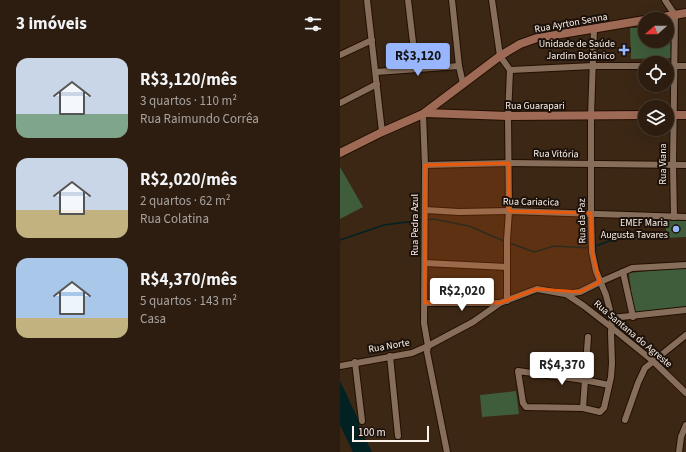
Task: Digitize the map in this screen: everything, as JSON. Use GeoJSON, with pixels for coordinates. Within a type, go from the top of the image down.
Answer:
{"type":"FeatureCollection","features":[{"type":"Feature","properties":{"kind":"main road"},"geometry":{"type":"LineString","coordinates":[[675,15],[686,13]]}},
{"type":"Feature","properties":{"kind":"main road","name":"Rua Ayrton Senna"},"geometry":{"type":"LineString","coordinates":[[340,153],[382,132],[425,114],[500,56],[520,44],[537,38],[638,21]]}},
{"type":"Feature","properties":{"kind":"main road","name":"Rua Guarapari"},"geometry":{"type":"LineString","coordinates":[[425,114],[508,116],[638,115]]}},
{"type":"Feature","properties":{"kind":"main road"},"geometry":{"type":"LineString","coordinates":[[674,115],[686,115]]}},
{"type":"Feature","properties":{"kind":"street"},"geometry":{"type":"LineString","coordinates":[[367,0],[378,84],[382,132]]}},
{"type":"Feature","properties":{"kind":"street"},"geometry":{"type":"LineString","coordinates":[[408,0],[416,68]]}},
{"type":"Feature","properties":{"kind":"street"},"geometry":{"type":"LineString","coordinates":[[452,0],[459,66],[463,84]]}},
{"type":"Feature","properties":{"kind":"street"},"geometry":{"type":"LineString","coordinates":[[492,0],[500,56],[510,70],[508,116],[509,211],[504,302]]}},
{"type":"Feature","properties":{"kind":"street"},"geometry":{"type":"LineString","coordinates":[[664,0],[675,15]]}},
{"type":"Feature","properties":{"kind":"street","name":"Rua Viana"},"geometry":{"type":"LineString","coordinates":[[672,100],[675,66],[675,15]]}},
{"type":"Feature","properties":{"kind":"street","name":"Rua da Paz"},"geometry":{"type":"LineString","coordinates":[[583,408],[600,412],[604,408],[612,363],[612,318],[606,295],[596,271],[592,252],[591,116],[594,66],[594,29]]}},
{"type":"Feature","properties":{"kind":"street"},"geometry":{"type":"LineString","coordinates":[[340,56],[372,40]]}},
{"type":"Feature","properties":{"kind":"street"},"geometry":{"type":"LineString","coordinates":[[376,72],[459,66]]}},
{"type":"Feature","properties":{"kind":"street"},"geometry":{"type":"LineString","coordinates":[[510,70],[594,66],[638,66]]}},
{"type":"Feature","properties":{"kind":"street"},"geometry":{"type":"LineString","coordinates":[[675,66],[686,66]]}},
{"type":"Feature","properties":{"kind":"street"},"geometry":{"type":"LineString","coordinates":[[340,103],[378,84]]}},
{"type":"Feature","properties":{"kind":"street","name":"Rua Pedra Azul"},"geometry":{"type":"LineString","coordinates":[[425,114],[424,323],[428,346],[427,352],[447,452]]}},
{"type":"Feature","properties":{"kind":"street","name":"Rua Viana"},"geometry":{"type":"LineString","coordinates":[[671,136],[674,217]]}},
{"type":"Feature","properties":{"kind":"street","name":"Rua Vitória"},"geometry":{"type":"LineString","coordinates":[[425,165],[508,163],[686,165]]}},
{"type":"Feature","properties":{"kind":"street","name":"Rua Cariacica"},"geometry":{"type":"LineString","coordinates":[[424,210],[460,212],[509,211],[591,213],[686,217]]}},
{"type":"Feature","properties":{"kind":"street"},"geometry":{"type":"LineString","coordinates":[[425,263],[506,267]]}},
{"type":"Feature","properties":{"kind":"street"},"geometry":{"type":"LineString","coordinates":[[425,303],[504,302],[537,289],[564,294],[580,292],[632,268],[686,265]]}},
{"type":"Feature","properties":{"kind":"street"},"geometry":{"type":"LineString","coordinates":[[623,272],[633,317]]}},
{"type":"Feature","properties":{"kind":"street","name":"Rua Santana do Agreste"},"geometry":{"type":"LineString","coordinates":[[564,294],[578,301],[611,327],[652,361],[686,393]]}},
{"type":"Feature","properties":{"kind":"street","name":"Rua Norte"},"geometry":{"type":"LineString","coordinates":[[340,366],[412,352],[428,346],[473,322],[504,302]]}},
{"type":"Feature","properties":{"kind":"street"},"geometry":{"type":"LineString","coordinates":[[612,318],[633,317],[686,310]]}},
{"type":"Feature","properties":{"kind":"street"},"geometry":{"type":"LineString","coordinates":[[625,420],[642,372],[652,361],[686,335]]}},
{"type":"Feature","properties":{"kind":"street"},"geometry":{"type":"LineString","coordinates":[[588,337],[584,380],[583,408],[529,408],[524,405],[518,371],[584,380],[609,385]]}},
{"type":"Feature","properties":{"kind":"street"},"geometry":{"type":"LineString","coordinates":[[390,356],[398,436]]}},
{"type":"Feature","properties":{"kind":"street"},"geometry":{"type":"LineString","coordinates":[[355,362],[362,421]]}},
{"type":"Feature","properties":{"kind":"street"},"geometry":{"type":"LineString","coordinates":[[679,452],[681,437],[686,425]]}},
{"type":"Feature","properties":{"kind":"highlighted area"},"geometry":{"type":"Polygon","coordinates":[[[509,163],[509,211],[591,213],[592,252],[600,282],[580,292],[537,289],[500,303],[425,303],[425,165],[509,163]]]}},
{"type":"Feature","properties":{"kind":"green space"},"geometry":{"type":"Polygon","coordinates":[[[630,28],[638,28],[638,48],[671,48],[671,56],[638,56],[638,59],[631,59],[630,28]]]}},
{"type":"Feature","properties":{"kind":"green space"},"geometry":{"type":"Polygon","coordinates":[[[340,167],[363,207],[340,219],[340,167]]]}},
{"type":"Feature","properties":{"kind":"green space","name":"EMEF Maria Augusta Tavares"},"geometry":{"type":"Polygon","coordinates":[[[666,221],[686,221],[686,237],[666,238],[666,221]]]}},
{"type":"Feature","properties":{"kind":"green space"},"geometry":{"type":"Polygon","coordinates":[[[686,267],[686,309],[634,316],[629,273],[686,267]]]}},
{"type":"Feature","properties":{"kind":"green space"},"geometry":{"type":"Polygon","coordinates":[[[516,391],[519,414],[482,417],[480,395],[516,391]]]}},
{"type":"Feature","properties":{"kind":"water"},"geometry":{"type":"Polygon","coordinates":[[[340,381],[372,452],[353,452],[340,425],[340,381]]]}},
{"type":"Feature","properties":{"kind":"waterway"},"geometry":{"type":"LineString","coordinates":[[426,220],[433,219],[469,226],[504,241]]}},
{"type":"Feature","properties":{"kind":"waterway"},"geometry":{"type":"LineString","coordinates":[[340,240],[384,225],[422,220]]}},
{"type":"Feature","properties":{"kind":"waterway"},"geometry":{"type":"LineString","coordinates":[[593,247],[623,236],[649,233]]}},
{"type":"Feature","properties":{"kind":"waterway"},"geometry":{"type":"LineString","coordinates":[[510,243],[534,252],[554,246],[590,248]]}},
{"type":"Feature","properties":{"kind":"place","name":"Unidade de Saúde Jardim Botânico"},"geometry":{"type":"Point","coordinates":[624,50]}},
{"type":"Feature","properties":{"kind":"place","name":"EMEF Maria Augusta Tavares"},"geometry":{"type":"Point","coordinates":[676,229]}}]}
